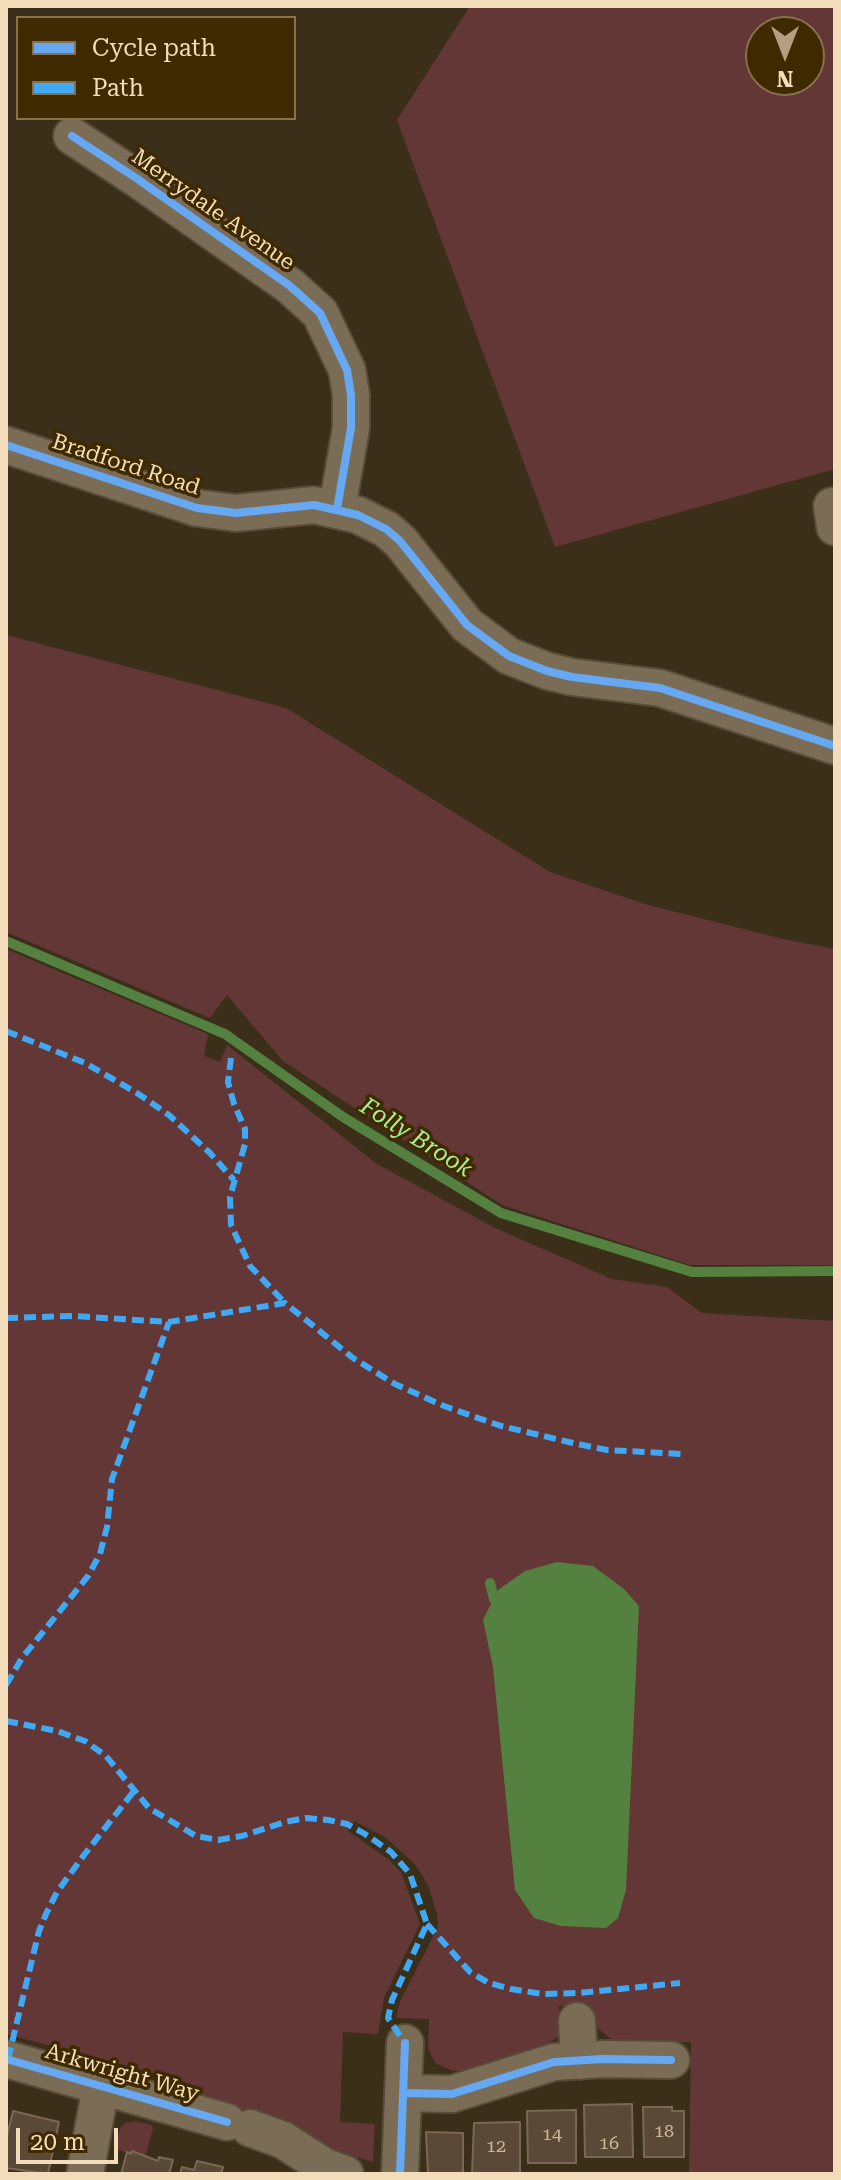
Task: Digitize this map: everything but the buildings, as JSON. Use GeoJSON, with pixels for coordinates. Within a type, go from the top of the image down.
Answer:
{"type":"FeatureCollection","features":[{"type":"Feature","properties":{"kind":"street","name":"Merrydale Avenue"},"geometry":{"type":"LineString","coordinates":[[72,136],[290,286],[320,313],[347,370],[351,395],[351,428],[337,509]]}},
{"type":"Feature","properties":{"kind":"street","name":"Bradford Road"},"geometry":{"type":"LineString","coordinates":[[6,445],[197,508],[236,513],[294,505],[337,509],[373,522],[400,541],[467,625],[509,656],[572,677],[660,688],[834,744]]}},
{"type":"Feature","properties":{"kind":"street"},"geometry":{"type":"LineString","coordinates":[[577,2021],[579,2061]]}},
{"type":"Feature","properties":{"kind":"street"},"geometry":{"type":"LineString","coordinates":[[400,2174],[405,2043]]}},
{"type":"Feature","properties":{"kind":"street","name":"Arkwright Way"},"geometry":{"type":"LineString","coordinates":[[6,2059],[239,2125],[283,2140],[325,2167],[345,2174]]}},
{"type":"Feature","properties":{"kind":"street"},"geometry":{"type":"LineString","coordinates":[[404,2093],[452,2094],[554,2062],[671,2060]]}},
{"type":"Feature","properties":{"kind":"street","name":"Arkwright Way"},"geometry":{"type":"LineString","coordinates":[[85,2174],[101,2086]]}},
{"type":"Feature","properties":{"kind":"shaded area"},"geometry":{"type":"Polygon","coordinates":[[[470,6],[835,6],[835,469],[555,547],[397,120],[470,6]]]}},
{"type":"Feature","properties":{"kind":"shaded area"},"geometry":{"type":"Polygon","coordinates":[[[6,635],[286,708],[550,872],[648,905],[835,949],[835,1265],[690,1265],[502,1205],[283,1061],[227,995],[210,1018],[6,932],[6,635]]]}},
{"type":"Feature","properties":{"kind":"shaded area"},"geometry":{"type":"Polygon","coordinates":[[[6,949],[208,1034],[204,1056],[220,1062],[227,1045],[377,1164],[495,1228],[612,1279],[667,1287],[702,1313],[835,1321],[835,2174],[689,2174],[691,2042],[615,2042],[596,2027],[589,2004],[559,2006],[558,2037],[544,2045],[470,2070],[453,2071],[435,2063],[428,2048],[429,2019],[396,2018],[400,2002],[438,1927],[428,1885],[415,1864],[385,1837],[354,1821],[348,1831],[401,1872],[420,1924],[384,1998],[378,2034],[343,2032],[340,2122],[375,2124],[373,2162],[332,2150],[290,2123],[181,2092],[183,2081],[6,2034],[6,949]]]}},
{"type":"Feature","properties":{"kind":"shaded area"},"geometry":{"type":"Polygon","coordinates":[[[557,1562],[593,1566],[624,1589],[639,1606],[626,1890],[618,1918],[606,1928],[561,1926],[534,1918],[515,1890],[493,1667],[483,1620],[498,1590],[525,1571],[557,1562]]]}},
{"type":"Feature","properties":{"kind":"shaded area"},"geometry":{"type":"Polygon","coordinates":[[[135,2121],[152,2125],[145,2157],[133,2151],[131,2154],[116,2149],[120,2128],[135,2121]]]}},
{"type":"Feature","properties":{"kind":"waterway","name":"Folly Brook"},"geometry":{"type":"LineString","coordinates":[[6,941],[225,1034],[343,1117],[501,1213],[692,1272],[835,1271]]}},
{"type":"Feature","properties":{"kind":"waterway"},"geometry":{"type":"LineString","coordinates":[[490,1583],[494,1599]]}},
{"type":"Feature","properties":{"kind":"marked path"},"geometry":{"type":"LineString","coordinates":[[6,1031],[85,1063],[137,1093],[169,1115],[234,1180]]}},
{"type":"Feature","properties":{"kind":"marked path"},"geometry":{"type":"LineString","coordinates":[[231,1058],[228,1082],[245,1129],[245,1144],[230,1197],[231,1225],[250,1266],[285,1303]]}},
{"type":"Feature","properties":{"kind":"marked path"},"geometry":{"type":"LineString","coordinates":[[6,1318],[72,1316],[169,1322],[285,1303],[353,1358],[395,1384],[444,1406],[501,1426],[607,1450],[682,1454]]}},
{"type":"Feature","properties":{"kind":"marked path"},"geometry":{"type":"LineString","coordinates":[[6,1685],[22,1658],[88,1576],[100,1554],[107,1527],[112,1479],[169,1322]]}},
{"type":"Feature","properties":{"kind":"marked path"},"geometry":{"type":"LineString","coordinates":[[6,1721],[57,1731],[85,1741],[106,1756],[149,1808],[196,1836],[218,1840],[306,1818],[347,1824],[391,1852],[410,1874],[427,1924],[392,2000],[388,2018],[405,2043]]}},
{"type":"Feature","properties":{"kind":"marked path"},"geometry":{"type":"LineString","coordinates":[[8,2059],[39,1931],[46,1914],[57,1892],[134,1791]]}},
{"type":"Feature","properties":{"kind":"marked path"},"geometry":{"type":"LineString","coordinates":[[427,1924],[470,1972],[489,1983],[511,1989],[543,1994],[578,1993],[680,1983]]}},
{"type":"Feature","properties":{"kind":"cycle path"},"geometry":{"type":"LineString","coordinates":[[72,136],[290,286],[320,313],[347,370],[351,395],[351,428],[337,509]]}},
{"type":"Feature","properties":{"kind":"cycle path"},"geometry":{"type":"LineString","coordinates":[[6,445],[197,508],[236,513],[314,505],[358,515],[386,529],[400,541],[467,625],[509,656],[572,677],[660,688],[835,746]]}},
{"type":"Feature","properties":{"kind":"cycle path"},"geometry":{"type":"LineString","coordinates":[[400,2174],[405,2043]]}},
{"type":"Feature","properties":{"kind":"cycle path"},"geometry":{"type":"LineString","coordinates":[[6,2059],[227,2122]]}},
{"type":"Feature","properties":{"kind":"cycle path"},"geometry":{"type":"LineString","coordinates":[[404,2093],[452,2094],[554,2062],[671,2060]]}}]}
